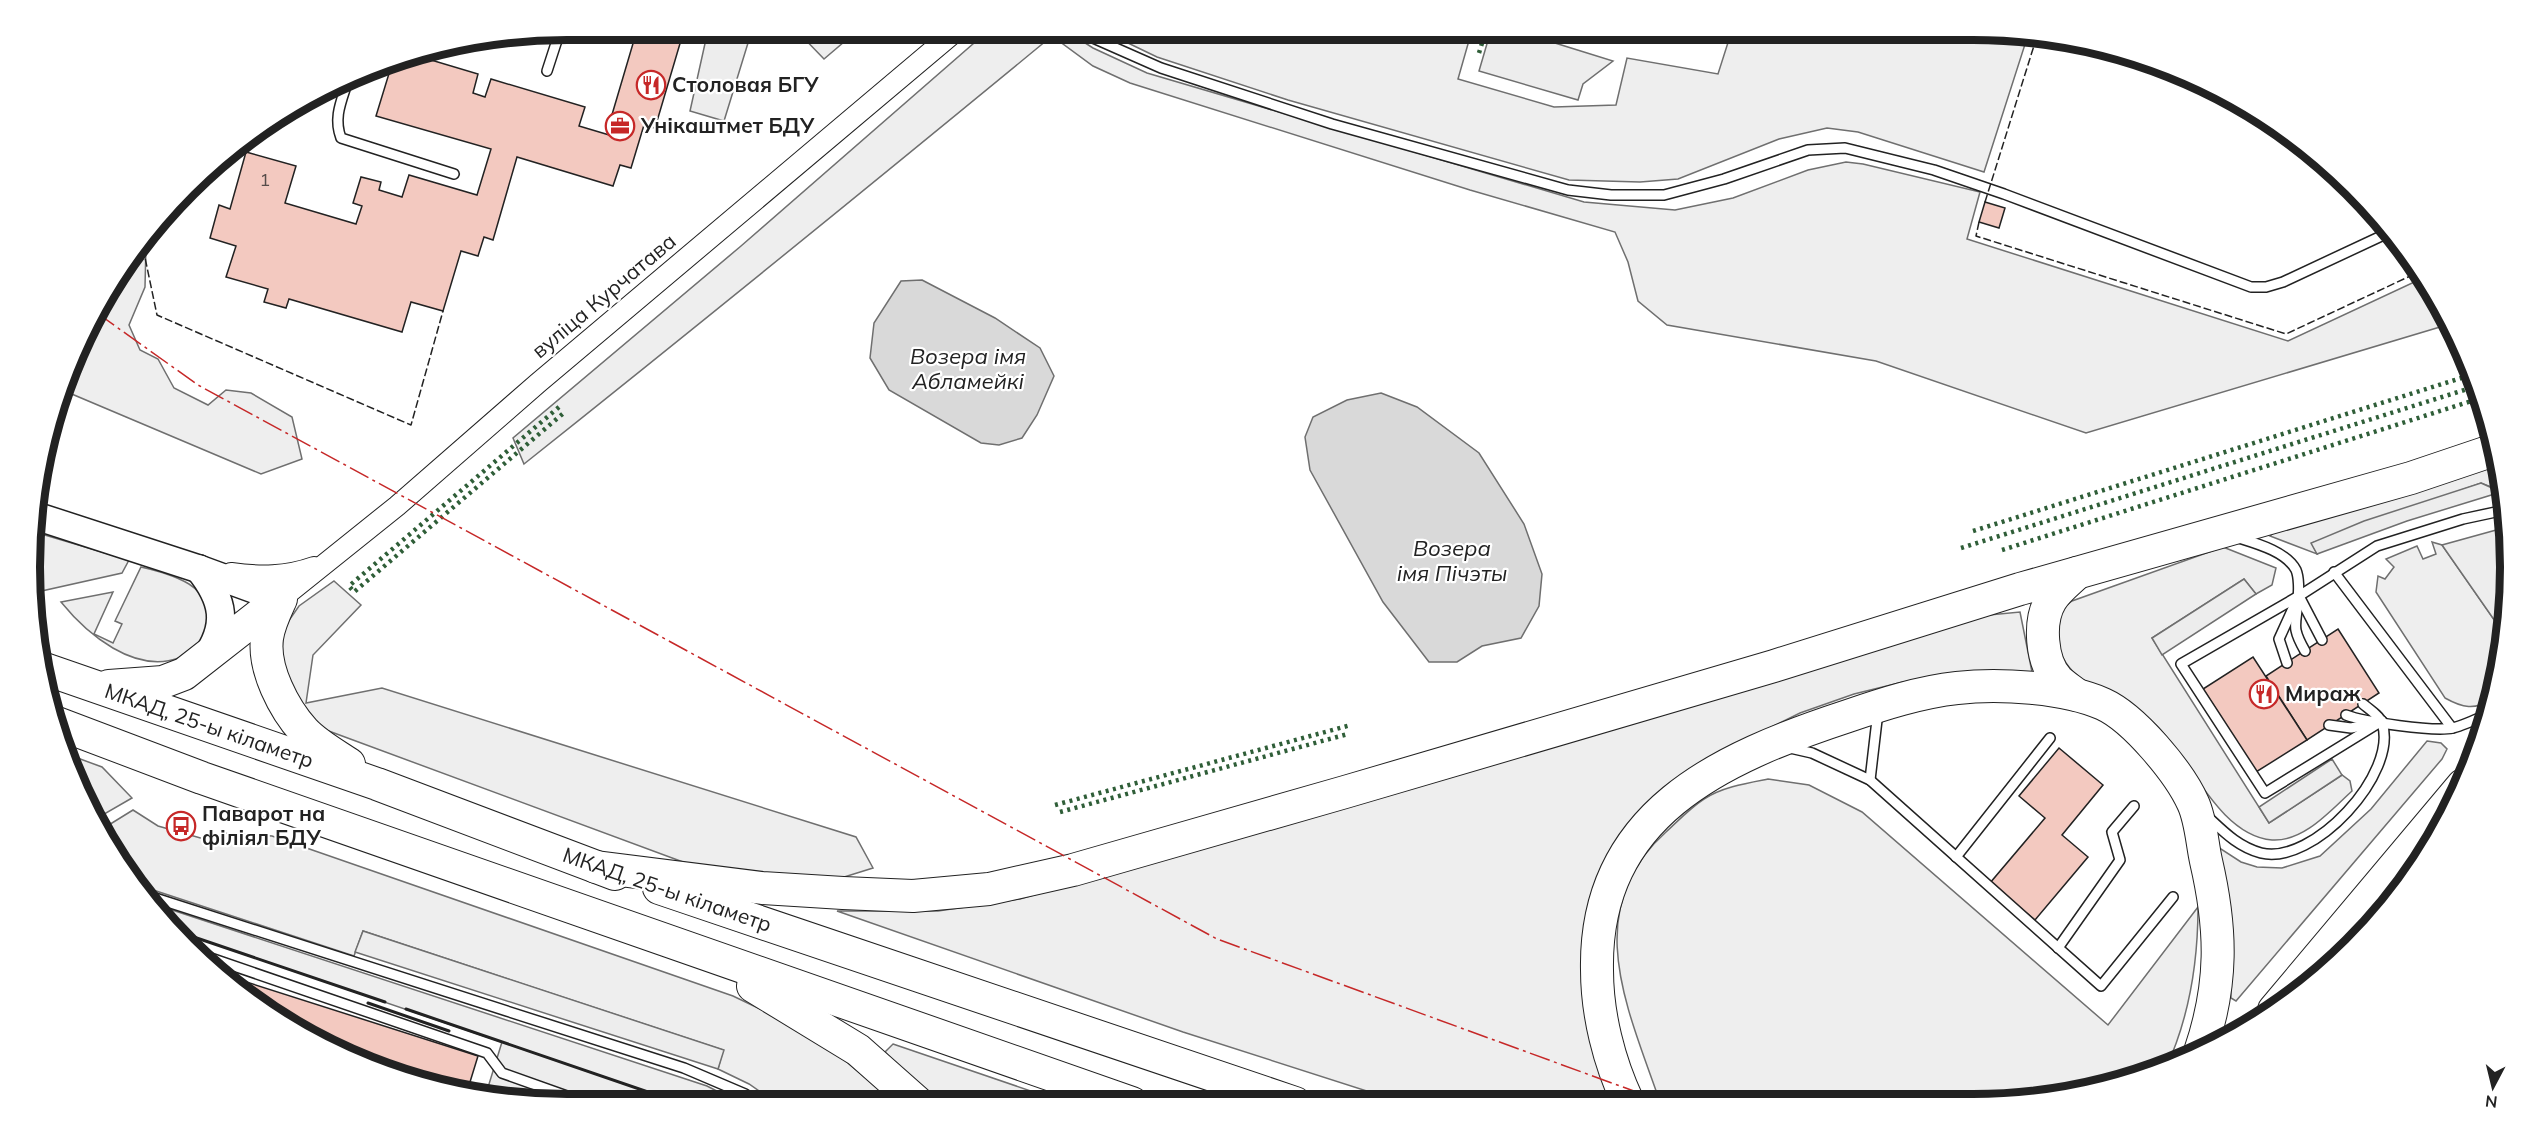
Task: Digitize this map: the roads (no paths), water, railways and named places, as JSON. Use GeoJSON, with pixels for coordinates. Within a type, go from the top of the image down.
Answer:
{"type":"FeatureCollection","features":[{"type":"Feature","properties":{"kind":"highway"},"geometry":{"type":"LineString","coordinates":[[596,867],[762,888],[843,893],[913,896],[990,889],[1072,870],[1346,792],[1774,666],[2077,573],[2411,478],[2487,452]]}},
{"type":"Feature","properties":{"kind":"highway"},"geometry":{"type":"LineString","coordinates":[[2077,573],[2051,599],[2044,618],[2044,646],[2050,667],[2057,680],[2077,695]]}},
{"type":"Feature","properties":{"kind":"highway"},"geometry":{"type":"LineString","coordinates":[[92,687],[164,682],[184,674],[281,599]]}},
{"type":"Feature","properties":{"kind":"highway"},"geometry":{"type":"LineString","coordinates":[[281,599],[270,622],[267,657],[286,707],[305,732],[377,784]]}},
{"type":"Feature","properties":{"kind":"highway","name":"МКАД, 25-ы кіламетр"},"geometry":{"type":"LineString","coordinates":[[51,672],[377,784],[596,867],[1268,1094]]}},
{"type":"Feature","properties":{"kind":"highway"},"geometry":{"type":"LineString","coordinates":[[1625,1094],[1607,1041],[1601,1015],[1596,948],[1602,912],[1618,864],[1653,818],[1681,793],[1708,774],[1791,734],[1885,703],[1957,688],[2029,687],[2077,695],[2105,704],[2151,742],[2194,804],[2215,899],[2218,949],[2216,998],[2203,1042]]}},
{"type":"Feature","properties":{"kind":"highway"},"geometry":{"type":"LineString","coordinates":[[65,726],[202,778],[1106,1094]]}},
{"type":"Feature","properties":{"kind":"highway"},"geometry":{"type":"LineString","coordinates":[[2295,986],[2440,813]]}},
{"type":"Feature","properties":{"kind":"highway"},"geometry":{"type":"LineString","coordinates":[[701,954],[858,1050],[908,1094]]}},
{"type":"Feature","properties":{"kind":"main road"},"geometry":{"type":"LineString","coordinates":[[43,518],[199,569],[281,599]]}},
{"type":"Feature","properties":{"kind":"main road"},"geometry":{"type":"LineString","coordinates":[[199,569],[213,586],[221,622],[214,646],[205,660]]}},
{"type":"Feature","properties":{"kind":"street","name":"вуліца Курчатава"},"geometry":{"type":"LineString","coordinates":[[281,599],[397,506],[538,383],[945,40]]}},
{"type":"Feature","properties":{"kind":"street"},"geometry":{"type":"LineString","coordinates":[[199,569],[273,576],[297,573],[322,564]]}},
{"type":"Feature","properties":{"kind":"lane"},"geometry":{"type":"LineString","coordinates":[[1098,40],[1172,72],[1332,124],[1568,190],[1611,195],[1664,195],[1724,179],[1808,150],[1845,148],[1945,174],[2251,287],[2266,287],[2283,282],[2383,235]]}},
{"type":"Feature","properties":{"kind":"lane"},"geometry":{"type":"LineString","coordinates":[[547,71],[557,41]]}},
{"type":"Feature","properties":{"kind":"lane"},"geometry":{"type":"LineString","coordinates":[[345,90],[337,115],[336,126],[340,138],[454,174]]}},
{"type":"Feature","properties":{"kind":"lane"},"geometry":{"type":"LineString","coordinates":[[2382,722],[2265,794],[2181,664],[2299,596],[2377,546],[2463,519],[2497,512]]}},
{"type":"Feature","properties":{"kind":"lane"},"geometry":{"type":"LineString","coordinates":[[2220,532],[2255,543],[2283,557],[2296,571],[2299,596],[2295,633],[2305,651]]}},
{"type":"Feature","properties":{"kind":"lane"},"geometry":{"type":"LineString","coordinates":[[2334,572],[2452,728]]}},
{"type":"Feature","properties":{"kind":"lane"},"geometry":{"type":"LineString","coordinates":[[2299,596],[2322,640]]}},
{"type":"Feature","properties":{"kind":"lane"},"geometry":{"type":"LineString","coordinates":[[2287,663],[2280,639],[2299,596]]}},
{"type":"Feature","properties":{"kind":"lane"},"geometry":{"type":"LineString","coordinates":[[1870,780],[1877,720],[1885,703]]}},
{"type":"Feature","properties":{"kind":"lane"},"geometry":{"type":"LineString","coordinates":[[2194,804],[2237,844],[2264,854],[2292,851],[2315,841],[2361,796],[2385,748],[2382,722],[2363,704]]}},
{"type":"Feature","properties":{"kind":"lane"},"geometry":{"type":"LineString","coordinates":[[2346,715],[2362,721],[2420,728],[2452,728],[2479,718]]}},
{"type":"Feature","properties":{"kind":"lane"},"geometry":{"type":"LineString","coordinates":[[2329,725],[2351,728],[2382,722]]}},
{"type":"Feature","properties":{"kind":"lane"},"geometry":{"type":"LineString","coordinates":[[1956,857],[2050,738]]}},
{"type":"Feature","properties":{"kind":"lane"},"geometry":{"type":"LineString","coordinates":[[1764,746],[1802,750],[1870,780],[2101,986],[2173,897]]}},
{"type":"Feature","properties":{"kind":"lane"},"geometry":{"type":"LineString","coordinates":[[2058,948],[2120,860],[2112,832],[2134,806]]}},
{"type":"Feature","properties":{"kind":"lane"},"geometry":{"type":"LineString","coordinates":[[158,899],[684,1068],[745,1094]]}},
{"type":"Feature","properties":{"kind":"lane"},"geometry":{"type":"LineString","coordinates":[[215,960],[487,1053],[502,1073],[560,1094]]}},
{"type":"Feature","properties":{"kind":"water","name":"Возера імя Абламейкі"},"geometry":{"type":"Polygon","coordinates":[[[922,280],[995,318],[1040,348],[1054,376],[1037,415],[1022,438],[999,445],[981,443],[889,390],[870,358],[874,323],[901,281],[922,280]]]}},
{"type":"Feature","properties":{"kind":"water","name":"Возера імя Пічэты"},"geometry":{"type":"Polygon","coordinates":[[[1381,393],[1417,407],[1479,453],[1524,524],[1542,574],[1539,606],[1521,638],[1482,646],[1457,662],[1429,662],[1383,602],[1310,470],[1305,437],[1313,417],[1347,400],[1381,393]]]}},
{"type":"Feature","properties":{"kind":"place","name":"Столовая БГУ"},"geometry":{"type":"Point","coordinates":[651,85]}},
{"type":"Feature","properties":{"kind":"place","name":"Унікаштмет БДУ"},"geometry":{"type":"Point","coordinates":[620,126]}},
{"type":"Feature","properties":{"kind":"place","name":"Мираж"},"geometry":{"type":"Point","coordinates":[2264,694]}},
{"type":"Feature","properties":{"kind":"place","name":"Паварот на філіял БДУ"},"geometry":{"type":"Point","coordinates":[181,826]}}]}
